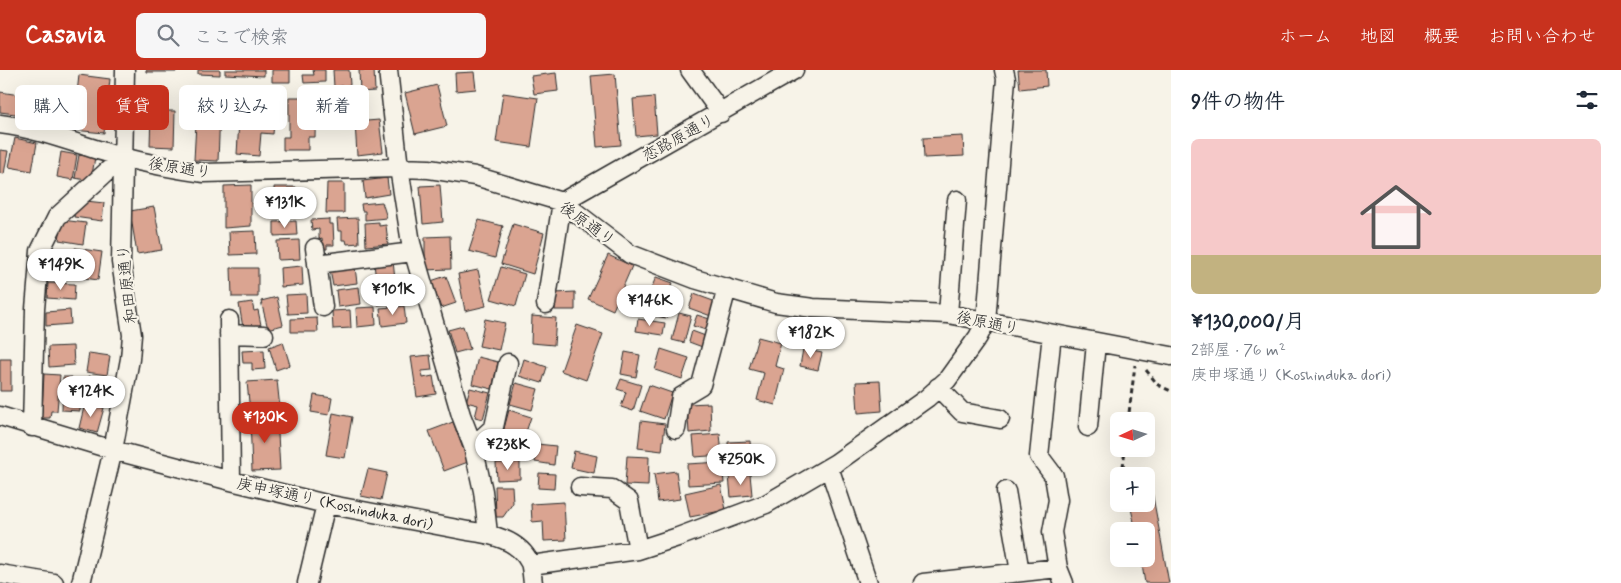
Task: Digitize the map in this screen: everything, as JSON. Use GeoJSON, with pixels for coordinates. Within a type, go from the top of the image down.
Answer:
{"type":"FeatureCollection","features":[{"type":"Feature","properties":{"kind":"street","name":"和田原通り"},"geometry":{"type":"LineString","coordinates":[[81,583],[113,450],[130,359],[132,335],[121,262],[124,70]]}},
{"type":"Feature","properties":{"kind":"street"},"geometry":{"type":"LineString","coordinates":[[388,70],[404,209],[413,252],[461,415],[473,446],[488,533]]}},
{"type":"Feature","properties":{"kind":"street"},"geometry":{"type":"LineString","coordinates":[[690,70],[721,113]]}},
{"type":"Feature","properties":{"kind":"street","name":"恋路原通り"},"geometry":{"type":"LineString","coordinates":[[562,202],[794,70]]}},
{"type":"Feature","properties":{"kind":"street"},"geometry":{"type":"LineString","coordinates":[[530,564],[638,550],[766,504],[829,467],[927,398],[946,380],[978,337],[986,321],[1006,79],[1004,70]]}},
{"type":"Feature","properties":{"kind":"street","name":"後原通り"},"geometry":{"type":"LineString","coordinates":[[0,124],[45,134],[123,157],[180,170],[204,173],[399,168],[429,169],[475,176],[562,202],[630,254],[696,280],[776,303],[813,308],[948,314],[1096,343],[1136,354],[1171,356]]}},
{"type":"Feature","properties":{"kind":"street"},"geometry":{"type":"LineString","coordinates":[[32,426],[35,309],[40,251],[57,217],[123,157]]}},
{"type":"Feature","properties":{"kind":"street"},"geometry":{"type":"LineString","coordinates":[[948,314],[957,200]]}},
{"type":"Feature","properties":{"kind":"street"},"geometry":{"type":"LineString","coordinates":[[546,304],[562,202]]}},
{"type":"Feature","properties":{"kind":"street"},"geometry":{"type":"LineString","coordinates":[[323,307],[316,256],[413,252]]}},
{"type":"Feature","properties":{"kind":"street"},"geometry":{"type":"LineString","coordinates":[[676,429],[681,398],[701,385],[727,288]]}},
{"type":"Feature","properties":{"kind":"street"},"geometry":{"type":"LineString","coordinates":[[231,481],[229,327],[264,335]]}},
{"type":"Feature","properties":{"kind":"street"},"geometry":{"type":"LineString","coordinates":[[923,583],[1020,572],[1061,575],[1052,532],[1058,500],[1054,476],[1039,456],[1052,334]]}},
{"type":"Feature","properties":{"kind":"street"},"geometry":{"type":"LineString","coordinates":[[1088,427],[1096,343]]}},
{"type":"Feature","properties":{"kind":"street"},"geometry":{"type":"LineString","coordinates":[[473,446],[494,426],[508,363]]}},
{"type":"Feature","properties":{"kind":"street"},"geometry":{"type":"LineString","coordinates":[[938,387],[962,412],[1000,419]]}},
{"type":"Feature","properties":{"kind":"street","name":"庚申塚通り (Koshinduka dori)"},"geometry":{"type":"LineString","coordinates":[[0,416],[113,450],[326,504],[468,531],[488,533],[514,544],[530,564],[533,583]]}},
{"type":"Feature","properties":{"kind":"street"},"geometry":{"type":"LineString","coordinates":[[829,467],[868,583]]}},
{"type":"Feature","properties":{"kind":"street"},"geometry":{"type":"LineString","coordinates":[[580,487],[612,489],[629,500],[638,550]]}},
{"type":"Feature","properties":{"kind":"street"},"geometry":{"type":"LineString","coordinates":[[1006,491],[1020,572]]}},
{"type":"Feature","properties":{"kind":"street"},"geometry":{"type":"LineString","coordinates":[[307,583],[326,504]]}},
{"type":"Feature","properties":{"kind":"street"},"geometry":{"type":"LineString","coordinates":[[0,574],[54,583]]}},
{"type":"Feature","properties":{"kind":"path"},"geometry":{"type":"LineString","coordinates":[[1136,354],[1158,386],[1171,391]]}},
{"type":"Feature","properties":{"kind":"path"},"geometry":{"type":"LineString","coordinates":[[1129,412],[1136,354]]}},
{"type":"Feature","properties":{"kind":"building"},"geometry":{"type":"Polygon","coordinates":[[[146,70],[176,70],[176,72],[146,72],[146,70]]]}},
{"type":"Feature","properties":{"kind":"building"},"geometry":{"type":"Polygon","coordinates":[[[198,70],[220,70],[220,75],[198,74],[198,70]]]}},
{"type":"Feature","properties":{"kind":"building"},"geometry":{"type":"Polygon","coordinates":[[[225,70],[264,70],[264,76],[225,74],[225,70]]]}},
{"type":"Feature","properties":{"kind":"building"},"geometry":{"type":"Polygon","coordinates":[[[272,70],[290,70],[290,82],[272,82],[272,70]]]}},
{"type":"Feature","properties":{"kind":"building"},"geometry":{"type":"Polygon","coordinates":[[[313,70],[325,70],[325,82],[304,83],[303,75],[314,75],[313,70]]]}},
{"type":"Feature","properties":{"kind":"building"},"geometry":{"type":"Polygon","coordinates":[[[333,70],[349,70],[350,85],[334,85],[333,70]]]}},
{"type":"Feature","properties":{"kind":"building"},"geometry":{"type":"Polygon","coordinates":[[[359,70],[374,70],[375,91],[369,91],[369,85],[360,85],[359,70]]]}},
{"type":"Feature","properties":{"kind":"building"},"geometry":{"type":"Polygon","coordinates":[[[1018,70],[1046,70],[1047,86],[1020,89],[1018,70]]]}},
{"type":"Feature","properties":{"kind":"building"},"geometry":{"type":"Polygon","coordinates":[[[474,72],[476,89],[456,91],[455,73],[474,72]]]}},
{"type":"Feature","properties":{"kind":"building"},"geometry":{"type":"Polygon","coordinates":[[[556,73],[558,91],[534,94],[531,76],[556,73]]]}},
{"type":"Feature","properties":{"kind":"building"},"geometry":{"type":"Polygon","coordinates":[[[615,74],[621,145],[597,147],[591,76],[615,74]]]}},
{"type":"Feature","properties":{"kind":"building"},"geometry":{"type":"Polygon","coordinates":[[[79,75],[110,79],[109,85],[97,85],[97,130],[104,130],[104,133],[73,130],[87,130],[87,85],[78,85],[79,75]]]}},
{"type":"Feature","properties":{"kind":"building"},"geometry":{"type":"Polygon","coordinates":[[[437,85],[447,126],[415,134],[405,93],[437,85]]]}},
{"type":"Feature","properties":{"kind":"building"},"geometry":{"type":"Polygon","coordinates":[[[0,92],[15,94],[15,114],[0,112],[0,92]]]}},
{"type":"Feature","properties":{"kind":"building"},"geometry":{"type":"Polygon","coordinates":[[[503,93],[538,98],[531,147],[496,142],[503,93]]]}},
{"type":"Feature","properties":{"kind":"building"},"geometry":{"type":"Polygon","coordinates":[[[289,97],[297,97],[297,130],[315,130],[315,137],[308,137],[308,150],[283,150],[283,137],[289,137],[289,97]]]}},
{"type":"Feature","properties":{"kind":"building"},"geometry":{"type":"Polygon","coordinates":[[[654,97],[657,134],[636,136],[633,99],[654,97]]]}},
{"type":"Feature","properties":{"kind":"building"},"geometry":{"type":"Polygon","coordinates":[[[169,111],[175,111],[174,147],[150,146],[150,130],[169,130],[169,111]]]}},
{"type":"Feature","properties":{"kind":"building"},"geometry":{"type":"Polygon","coordinates":[[[379,120],[383,152],[357,155],[355,130],[369,130],[369,121],[379,120]]]}},
{"type":"Feature","properties":{"kind":"building"},"geometry":{"type":"Polygon","coordinates":[[[196,130],[219,130],[218,161],[194,160],[196,130]]]}},
{"type":"Feature","properties":{"kind":"building"},"geometry":{"type":"Polygon","coordinates":[[[238,130],[273,130],[273,134],[261,133],[259,156],[237,154],[238,130]]]}},
{"type":"Feature","properties":{"kind":"building"},"geometry":{"type":"Polygon","coordinates":[[[963,136],[964,156],[924,158],[923,138],[963,136]]]}},
{"type":"Feature","properties":{"kind":"building"},"geometry":{"type":"Polygon","coordinates":[[[15,138],[37,143],[32,171],[9,167],[15,138]]]}},
{"type":"Feature","properties":{"kind":"building"},"geometry":{"type":"Polygon","coordinates":[[[0,150],[8,151],[4,174],[0,173],[0,150]]]}},
{"type":"Feature","properties":{"kind":"building"},"geometry":{"type":"Polygon","coordinates":[[[61,152],[77,155],[73,180],[57,177],[61,152]]]}},
{"type":"Feature","properties":{"kind":"building"},"geometry":{"type":"Polygon","coordinates":[[[79,155],[95,157],[91,181],[75,178],[79,155]]]}},
{"type":"Feature","properties":{"kind":"building"},"geometry":{"type":"Polygon","coordinates":[[[387,178],[389,194],[365,198],[363,181],[387,178]]]}},
{"type":"Feature","properties":{"kind":"building"},"geometry":{"type":"Polygon","coordinates":[[[327,183],[344,183],[344,213],[326,213],[327,183]]]}},
{"type":"Feature","properties":{"kind":"building"},"geometry":{"type":"Polygon","coordinates":[[[251,185],[251,226],[224,228],[224,186],[251,185]]]}},
{"type":"Feature","properties":{"kind":"building"},"geometry":{"type":"Polygon","coordinates":[[[440,185],[443,222],[423,224],[420,186],[440,185]]]}},
{"type":"Feature","properties":{"kind":"building"},"geometry":{"type":"Polygon","coordinates":[[[274,187],[296,187],[297,213],[275,213],[274,187]]]}},
{"type":"Feature","properties":{"kind":"building"},"geometry":{"type":"Polygon","coordinates":[[[86,201],[104,203],[102,221],[74,217],[75,210],[86,201]]]}},
{"type":"Feature","properties":{"kind":"building"},"geometry":{"type":"Polygon","coordinates":[[[382,202],[387,218],[365,220],[365,211],[362,211],[361,204],[382,202]]]}},
{"type":"Feature","properties":{"kind":"building"},"geometry":{"type":"Polygon","coordinates":[[[154,207],[162,250],[137,254],[130,211],[154,207]]]}},
{"type":"Feature","properties":{"kind":"building"},"geometry":{"type":"Polygon","coordinates":[[[358,218],[359,243],[347,244],[346,240],[342,240],[342,231],[338,231],[337,219],[358,218]]]}},
{"type":"Feature","properties":{"kind":"building"},"geometry":{"type":"Polygon","coordinates":[[[329,219],[329,224],[333,224],[334,245],[327,245],[327,249],[323,249],[322,238],[319,239],[319,229],[312,230],[311,220],[329,219]]]}},
{"type":"Feature","properties":{"kind":"building"},"geometry":{"type":"Polygon","coordinates":[[[62,220],[86,223],[83,244],[59,240],[62,220]]]}},
{"type":"Feature","properties":{"kind":"building"},"geometry":{"type":"Polygon","coordinates":[[[479,220],[503,226],[495,258],[469,251],[479,220]]]}},
{"type":"Feature","properties":{"kind":"building"},"geometry":{"type":"Polygon","coordinates":[[[296,221],[297,235],[274,236],[274,222],[296,221]]]}},
{"type":"Feature","properties":{"kind":"building"},"geometry":{"type":"Polygon","coordinates":[[[379,222],[379,226],[386,225],[388,244],[366,246],[365,223],[379,222]]]}},
{"type":"Feature","properties":{"kind":"building"},"geometry":{"type":"Polygon","coordinates":[[[513,224],[544,233],[533,274],[501,264],[513,224]]]}},
{"type":"Feature","properties":{"kind":"building"},"geometry":{"type":"Polygon","coordinates":[[[255,231],[256,254],[230,255],[229,232],[255,231]]]}},
{"type":"Feature","properties":{"kind":"building"},"geometry":{"type":"Polygon","coordinates":[[[450,236],[451,269],[425,270],[425,237],[450,236]]]}},
{"type":"Feature","properties":{"kind":"building"},"geometry":{"type":"Polygon","coordinates":[[[299,240],[300,259],[278,260],[277,241],[299,240]]]}},
{"type":"Feature","properties":{"kind":"building"},"geometry":{"type":"Polygon","coordinates":[[[50,248],[68,250],[67,265],[48,262],[50,248]]]}},
{"type":"Feature","properties":{"kind":"building"},"geometry":{"type":"Polygon","coordinates":[[[75,248],[102,252],[98,280],[71,276],[75,248]]]}},
{"type":"Feature","properties":{"kind":"building"},"geometry":{"type":"Polygon","coordinates":[[[608,255],[632,266],[613,310],[588,299],[608,255]]]}},
{"type":"Feature","properties":{"kind":"building"},"geometry":{"type":"Polygon","coordinates":[[[393,261],[395,280],[376,282],[374,263],[393,261]]]}},
{"type":"Feature","properties":{"kind":"building"},"geometry":{"type":"Polygon","coordinates":[[[302,266],[303,285],[281,287],[280,268],[302,266]]]}},
{"type":"Feature","properties":{"kind":"building"},"geometry":{"type":"Polygon","coordinates":[[[355,267],[357,283],[333,286],[330,270],[355,267]]]}},
{"type":"Feature","properties":{"kind":"building"},"geometry":{"type":"Polygon","coordinates":[[[501,267],[525,274],[516,306],[491,299],[501,267]]]}},
{"type":"Feature","properties":{"kind":"building"},"geometry":{"type":"Polygon","coordinates":[[[231,268],[258,268],[258,297],[232,297],[231,268]]]}},
{"type":"Feature","properties":{"kind":"building"},"geometry":{"type":"Polygon","coordinates":[[[478,270],[486,306],[465,311],[458,274],[478,270]]]}},
{"type":"Feature","properties":{"kind":"building"},"geometry":{"type":"Polygon","coordinates":[[[446,276],[456,303],[441,308],[431,281],[446,276]]]}},
{"type":"Feature","properties":{"kind":"building"},"geometry":{"type":"Polygon","coordinates":[[[656,277],[673,283],[666,301],[649,294],[656,277]]]}},
{"type":"Feature","properties":{"kind":"building"},"geometry":{"type":"Polygon","coordinates":[[[48,283],[75,284],[74,300],[47,298],[48,283]]]}},
{"type":"Feature","properties":{"kind":"building"},"geometry":{"type":"Polygon","coordinates":[[[400,285],[402,302],[378,305],[376,288],[400,285]]]}},
{"type":"Feature","properties":{"kind":"building"},"geometry":{"type":"Polygon","coordinates":[[[359,287],[361,304],[338,307],[336,290],[359,287]]]}},
{"type":"Feature","properties":{"kind":"building"},"geometry":{"type":"Polygon","coordinates":[[[575,292],[575,310],[555,310],[555,293],[575,292]]]}},
{"type":"Feature","properties":{"kind":"building"},"geometry":{"type":"Polygon","coordinates":[[[306,294],[307,313],[288,314],[286,295],[306,294]]]}},
{"type":"Feature","properties":{"kind":"building"},"geometry":{"type":"Polygon","coordinates":[[[694,294],[716,302],[711,316],[689,308],[694,294]]]}},
{"type":"Feature","properties":{"kind":"building"},"geometry":{"type":"Polygon","coordinates":[[[277,297],[283,325],[268,329],[261,301],[277,297]]]}},
{"type":"Feature","properties":{"kind":"building"},"geometry":{"type":"Polygon","coordinates":[[[252,302],[254,311],[258,310],[261,325],[243,328],[239,304],[252,302]]]}},
{"type":"Feature","properties":{"kind":"building"},"geometry":{"type":"Polygon","coordinates":[[[645,303],[668,307],[666,318],[643,314],[645,303]]]}},
{"type":"Feature","properties":{"kind":"building"},"geometry":{"type":"Polygon","coordinates":[[[404,306],[406,323],[382,326],[380,308],[404,306]]]}},
{"type":"Feature","properties":{"kind":"building"},"geometry":{"type":"Polygon","coordinates":[[[375,307],[376,325],[357,327],[356,308],[375,307]]]}},
{"type":"Feature","properties":{"kind":"building"},"geometry":{"type":"Polygon","coordinates":[[[70,310],[71,324],[46,326],[46,312],[70,310]]]}},
{"type":"Feature","properties":{"kind":"building"},"geometry":{"type":"Polygon","coordinates":[[[350,310],[351,328],[333,329],[332,311],[350,310]]]}},
{"type":"Feature","properties":{"kind":"building"},"geometry":{"type":"Polygon","coordinates":[[[679,313],[691,316],[684,343],[672,340],[679,313]]]}},
{"type":"Feature","properties":{"kind":"building"},"geometry":{"type":"Polygon","coordinates":[[[697,315],[713,320],[709,331],[693,326],[697,315]]]}},
{"type":"Feature","properties":{"kind":"building"},"geometry":{"type":"Polygon","coordinates":[[[532,316],[556,318],[554,345],[531,343],[532,316]]]}},
{"type":"Feature","properties":{"kind":"building"},"geometry":{"type":"Polygon","coordinates":[[[317,318],[318,332],[291,332],[291,319],[317,318]]]}},
{"type":"Feature","properties":{"kind":"building"},"geometry":{"type":"Polygon","coordinates":[[[485,319],[505,323],[499,350],[479,346],[485,319]]]}},
{"type":"Feature","properties":{"kind":"building"},"geometry":{"type":"Polygon","coordinates":[[[638,319],[665,323],[663,335],[636,331],[638,319]]]}},
{"type":"Feature","properties":{"kind":"building"},"geometry":{"type":"Polygon","coordinates":[[[577,325],[603,334],[586,380],[561,371],[577,325]]]}},
{"type":"Feature","properties":{"kind":"building"},"geometry":{"type":"Polygon","coordinates":[[[463,326],[470,349],[455,353],[448,330],[463,326]]]}},
{"type":"Feature","properties":{"kind":"building"},"geometry":{"type":"Polygon","coordinates":[[[692,331],[708,337],[705,348],[689,342],[692,331]]]}},
{"type":"Feature","properties":{"kind":"building"},"geometry":{"type":"Polygon","coordinates":[[[758,337],[781,343],[775,366],[784,369],[775,405],[757,400],[764,373],[749,369],[758,337]]]}},
{"type":"Feature","properties":{"kind":"building"},"geometry":{"type":"Polygon","coordinates":[[[283,342],[290,365],[276,370],[269,347],[283,342]]]}},
{"type":"Feature","properties":{"kind":"building"},"geometry":{"type":"Polygon","coordinates":[[[73,346],[74,365],[49,367],[48,347],[73,346]]]}},
{"type":"Feature","properties":{"kind":"building"},"geometry":{"type":"Polygon","coordinates":[[[661,349],[689,358],[682,379],[655,370],[661,349]]]}},
{"type":"Feature","properties":{"kind":"building"},"geometry":{"type":"Polygon","coordinates":[[[803,349],[822,353],[818,370],[800,366],[803,349]]]}},
{"type":"Feature","properties":{"kind":"building"},"geometry":{"type":"Polygon","coordinates":[[[264,350],[265,369],[252,370],[252,363],[243,363],[242,351],[264,350]]]}},
{"type":"Feature","properties":{"kind":"building"},"geometry":{"type":"Polygon","coordinates":[[[625,352],[640,355],[636,377],[621,374],[625,352]]]}},
{"type":"Feature","properties":{"kind":"building"},"geometry":{"type":"Polygon","coordinates":[[[89,353],[110,356],[107,375],[86,372],[89,353]]]}},
{"type":"Feature","properties":{"kind":"building"},"geometry":{"type":"Polygon","coordinates":[[[430,355],[432,370],[422,371],[423,378],[433,376],[436,394],[417,397],[411,357],[430,355]]]}},
{"type":"Feature","properties":{"kind":"building"},"geometry":{"type":"Polygon","coordinates":[[[478,357],[498,362],[492,389],[472,384],[478,357]]]}},
{"type":"Feature","properties":{"kind":"building"},"geometry":{"type":"Polygon","coordinates":[[[0,359],[11,359],[11,391],[0,391],[0,359]]]}},
{"type":"Feature","properties":{"kind":"building"},"geometry":{"type":"Polygon","coordinates":[[[524,359],[547,367],[542,383],[519,376],[524,359]]]}},
{"type":"Feature","properties":{"kind":"building"},"geometry":{"type":"Polygon","coordinates":[[[44,374],[60,375],[57,411],[51,411],[50,418],[39,418],[39,413],[42,412],[44,374]]]}},
{"type":"Feature","properties":{"kind":"building"},"geometry":{"type":"Polygon","coordinates":[[[89,376],[108,381],[102,403],[82,398],[89,376]]]}},
{"type":"Feature","properties":{"kind":"building"},"geometry":{"type":"Polygon","coordinates":[[[63,377],[72,377],[71,385],[81,385],[80,411],[62,410],[63,377]]]}},
{"type":"Feature","properties":{"kind":"building"},"geometry":{"type":"Polygon","coordinates":[[[621,379],[641,385],[633,411],[621,407],[626,392],[617,389],[621,379]]]}},
{"type":"Feature","properties":{"kind":"building"},"geometry":{"type":"Polygon","coordinates":[[[277,380],[280,409],[250,412],[247,382],[277,380]]]}},
{"type":"Feature","properties":{"kind":"building"},"geometry":{"type":"Polygon","coordinates":[[[880,381],[882,411],[858,413],[856,382],[880,381]]]}},
{"type":"Feature","properties":{"kind":"building"},"geometry":{"type":"Polygon","coordinates":[[[516,383],[538,389],[532,410],[510,404],[516,383]]]}},
{"type":"Feature","properties":{"kind":"building"},"geometry":{"type":"Polygon","coordinates":[[[649,385],[672,393],[664,419],[640,411],[649,385]]]}},
{"type":"Feature","properties":{"kind":"building"},"geometry":{"type":"Polygon","coordinates":[[[470,388],[490,393],[483,419],[475,417],[478,405],[466,402],[470,388]]]}},
{"type":"Feature","properties":{"kind":"building"},"geometry":{"type":"Polygon","coordinates":[[[314,395],[332,398],[329,415],[311,412],[314,395]]]}},
{"type":"Feature","properties":{"kind":"building"},"geometry":{"type":"Polygon","coordinates":[[[85,403],[104,408],[97,433],[79,428],[85,403]]]}},
{"type":"Feature","properties":{"kind":"building"},"geometry":{"type":"Polygon","coordinates":[[[710,403],[711,431],[689,433],[687,404],[710,403]]]}},
{"type":"Feature","properties":{"kind":"building"},"geometry":{"type":"Polygon","coordinates":[[[509,410],[531,417],[524,438],[503,432],[509,410]]]}},
{"type":"Feature","properties":{"kind":"building"},"geometry":{"type":"Polygon","coordinates":[[[333,413],[352,417],[345,458],[326,455],[333,413]]]}},
{"type":"Feature","properties":{"kind":"building"},"geometry":{"type":"Polygon","coordinates":[[[277,416],[280,470],[252,471],[250,417],[277,416]]]}},
{"type":"Feature","properties":{"kind":"building"},"geometry":{"type":"Polygon","coordinates":[[[641,421],[665,424],[662,451],[638,448],[641,421]]]}},
{"type":"Feature","properties":{"kind":"building"},"geometry":{"type":"Polygon","coordinates":[[[453,422],[468,462],[444,471],[429,431],[453,422]]]}},
{"type":"Feature","properties":{"kind":"building"},"geometry":{"type":"Polygon","coordinates":[[[720,434],[722,455],[695,457],[693,436],[720,434]]]}},
{"type":"Feature","properties":{"kind":"building"},"geometry":{"type":"Polygon","coordinates":[[[521,441],[522,458],[498,459],[497,442],[521,441]]]}},
{"type":"Feature","properties":{"kind":"building"},"geometry":{"type":"Polygon","coordinates":[[[750,441],[752,470],[729,471],[728,442],[750,441]]]}},
{"type":"Feature","properties":{"kind":"building"},"geometry":{"type":"Polygon","coordinates":[[[537,444],[556,446],[554,465],[535,462],[537,444]]]}},
{"type":"Feature","properties":{"kind":"building"},"geometry":{"type":"Polygon","coordinates":[[[574,451],[597,456],[594,473],[571,468],[574,451]]]}},
{"type":"Feature","properties":{"kind":"building"},"geometry":{"type":"Polygon","coordinates":[[[627,456],[649,457],[648,486],[625,485],[627,456]]]}},
{"type":"Feature","properties":{"kind":"building"},"geometry":{"type":"Polygon","coordinates":[[[520,462],[520,479],[497,480],[496,463],[520,462]]]}},
{"type":"Feature","properties":{"kind":"building"},"geometry":{"type":"Polygon","coordinates":[[[722,462],[724,483],[688,485],[687,464],[722,462]]]}},
{"type":"Feature","properties":{"kind":"building"},"geometry":{"type":"Polygon","coordinates":[[[368,469],[387,473],[381,500],[361,496],[368,469]]]}},
{"type":"Feature","properties":{"kind":"building"},"geometry":{"type":"Polygon","coordinates":[[[676,471],[680,499],[658,502],[654,474],[676,471]]]}},
{"type":"Feature","properties":{"kind":"building"},"geometry":{"type":"Polygon","coordinates":[[[539,473],[555,474],[554,489],[538,488],[539,473]]]}},
{"type":"Feature","properties":{"kind":"building"},"geometry":{"type":"Polygon","coordinates":[[[750,474],[752,495],[731,497],[729,476],[750,474]]]}},
{"type":"Feature","properties":{"kind":"building"},"geometry":{"type":"Polygon","coordinates":[[[721,485],[726,510],[690,517],[685,493],[721,485]]]}},
{"type":"Feature","properties":{"kind":"building"},"geometry":{"type":"Polygon","coordinates":[[[495,486],[512,486],[513,503],[503,517],[496,517],[495,486]]]}},
{"type":"Feature","properties":{"kind":"building"},"geometry":{"type":"Polygon","coordinates":[[[564,502],[566,540],[544,541],[543,521],[532,522],[531,504],[564,502]]]}},
{"type":"Feature","properties":{"kind":"building"},"geometry":{"type":"Polygon","coordinates":[[[1155,508],[1169,583],[1145,583],[1142,567],[1155,567],[1155,522],[1134,522],[1132,512],[1155,512],[1155,508]]]}}]}
